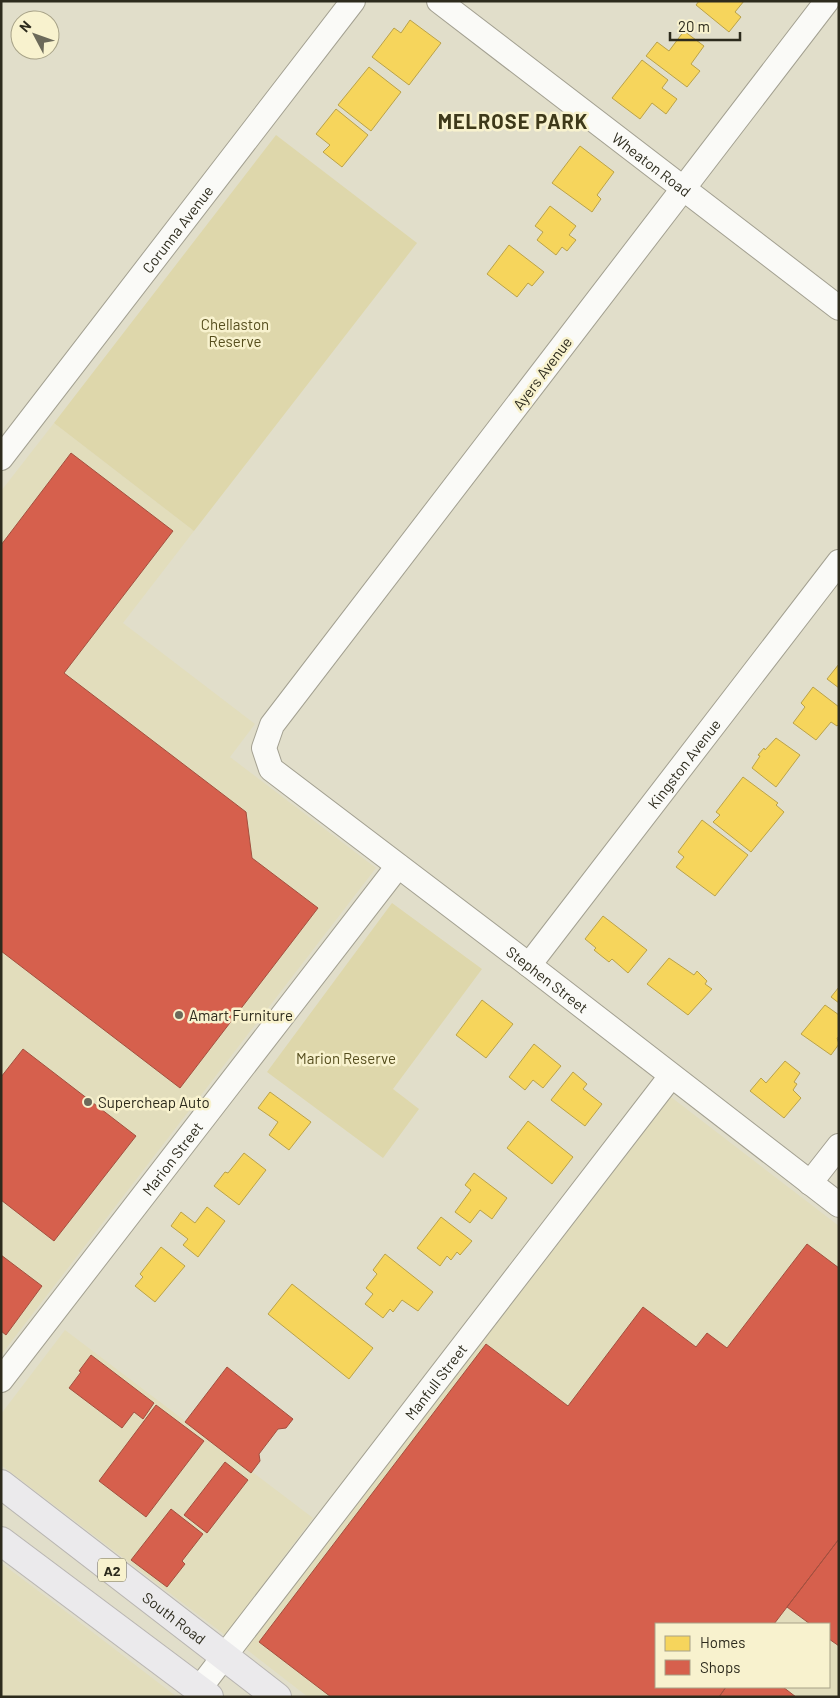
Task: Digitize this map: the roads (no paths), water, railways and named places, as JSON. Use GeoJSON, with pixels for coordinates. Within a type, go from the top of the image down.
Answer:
{"type":"FeatureCollection","features":[{"type":"Feature","properties":{"kind":"highway","name":"South Road"},"geometry":{"type":"LineString","coordinates":[[1,1484],[277,1697]]}},
{"type":"Feature","properties":{"kind":"highway"},"geometry":{"type":"LineString","coordinates":[[1,1541],[204,1693]]}},
{"type":"Feature","properties":{"kind":"street","name":"Corunna Avenue"},"geometry":{"type":"LineString","coordinates":[[1,458],[353,1]]}},
{"type":"Feature","properties":{"kind":"street","name":"Wheaton Road"},"geometry":{"type":"LineString","coordinates":[[440,1],[839,308]]}},
{"type":"Feature","properties":{"kind":"street","name":"Ayers Avenue"},"geometry":{"type":"LineString","coordinates":[[264,748],[272,725],[827,1]]}},
{"type":"Feature","properties":{"kind":"street","name":"Kingston Avenue"},"geometry":{"type":"LineString","coordinates":[[529,965],[839,562]]}},
{"type":"Feature","properties":{"kind":"street","name":"Stephen Street"},"geometry":{"type":"LineString","coordinates":[[264,748],[271,769],[529,965],[839,1205]]}},
{"type":"Feature","properties":{"kind":"street","name":"Marion Street"},"geometry":{"type":"LineString","coordinates":[[1,1380],[398,866]]}},
{"type":"Feature","properties":{"kind":"street","name":"Manfull Street"},"geometry":{"type":"LineString","coordinates":[[204,1693],[224,1655],[671,1076]]}},
{"type":"Feature","properties":{"kind":"street"},"geometry":{"type":"LineString","coordinates":[[810,1184],[839,1146]]}},
{"type":"Feature","properties":{"kind":"place","name":"Amart Furniture"},"geometry":{"type":"Point","coordinates":[179,1015]}},
{"type":"Feature","properties":{"kind":"place","name":"Supercheap Auto"},"geometry":{"type":"Point","coordinates":[88,1102]}},
{"type":"Feature","properties":{"kind":"district","name":"MELROSE PARK"},"geometry":{"type":"Point","coordinates":[513,121]}},
{"type":"Feature","properties":{"kind":"park label","name":"Chellaston Reserve"},"geometry":{"type":"Point","coordinates":[235,332]}},
{"type":"Feature","properties":{"kind":"park label","name":"Marion Reserve"},"geometry":{"type":"Point","coordinates":[346,1058]}}]}
